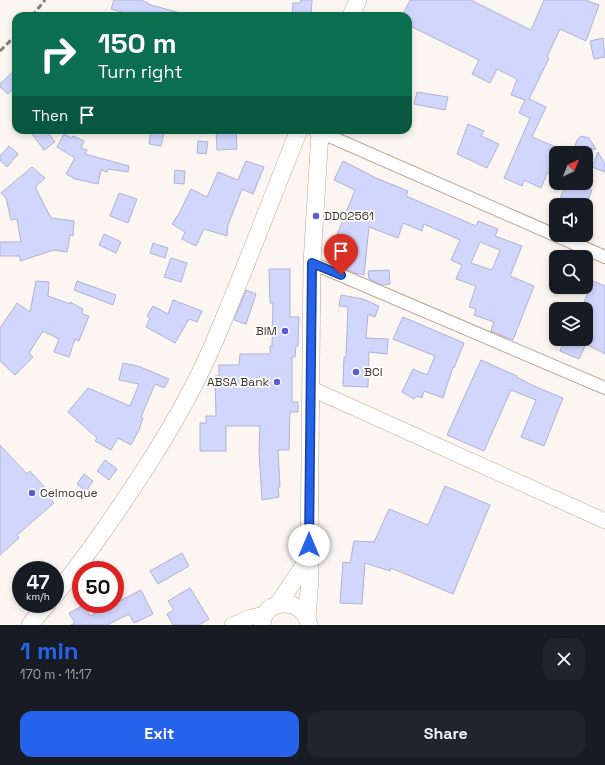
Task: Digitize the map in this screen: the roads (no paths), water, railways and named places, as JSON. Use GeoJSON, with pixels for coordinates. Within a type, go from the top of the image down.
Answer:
{"type":"FeatureCollection","features":[{"type":"Feature","properties":{"kind":"main road"},"geometry":{"type":"LineString","coordinates":[[353,12],[358,0]]}},
{"type":"Feature","properties":{"kind":"main road"},"geometry":{"type":"LineString","coordinates":[[64,583],[127,498],[164,439],[191,390],[212,347],[297,134]]}},
{"type":"Feature","properties":{"kind":"main road"},"geometry":{"type":"LineString","coordinates":[[308,622],[310,578],[310,388],[312,263],[318,134]]}},
{"type":"Feature","properties":{"kind":"main road"},"geometry":{"type":"LineString","coordinates":[[268,614],[309,558]]}},
{"type":"Feature","properties":{"kind":"main road"},"geometry":{"type":"LineString","coordinates":[[268,614],[287,603],[295,605],[303,611],[308,622]]}},
{"type":"Feature","properties":{"kind":"main road"},"geometry":{"type":"LineString","coordinates":[[30,625],[40,613]]}},
{"type":"Feature","properties":{"kind":"street"},"geometry":{"type":"LineString","coordinates":[[325,134],[605,257]]}},
{"type":"Feature","properties":{"kind":"street"},"geometry":{"type":"LineString","coordinates":[[312,263],[605,388]]}},
{"type":"Feature","properties":{"kind":"street"},"geometry":{"type":"LineString","coordinates":[[310,388],[605,521]]}},
{"type":"Feature","properties":{"kind":"street"},"geometry":{"type":"LineString","coordinates":[[232,625],[251,617],[268,614]]}},
{"type":"Feature","properties":{"kind":"railway"},"geometry":{"type":"LineString","coordinates":[[35,12],[45,0]]}},
{"type":"Feature","properties":{"kind":"railway"},"geometry":{"type":"LineString","coordinates":[[0,51],[12,39]]}},
{"type":"Feature","properties":{"kind":"place","name":"DD02561"},"geometry":{"type":"Point","coordinates":[316,216]}},
{"type":"Feature","properties":{"kind":"place","name":"BIM"},"geometry":{"type":"Point","coordinates":[285,331]}},
{"type":"Feature","properties":{"kind":"place","name":"BCI"},"geometry":{"type":"Point","coordinates":[356,372]}},
{"type":"Feature","properties":{"kind":"place","name":"ABSA Bank"},"geometry":{"type":"Point","coordinates":[277,382]}},
{"type":"Feature","properties":{"kind":"place","name":"Celmoque"},"geometry":{"type":"Point","coordinates":[32,493]}}]}
